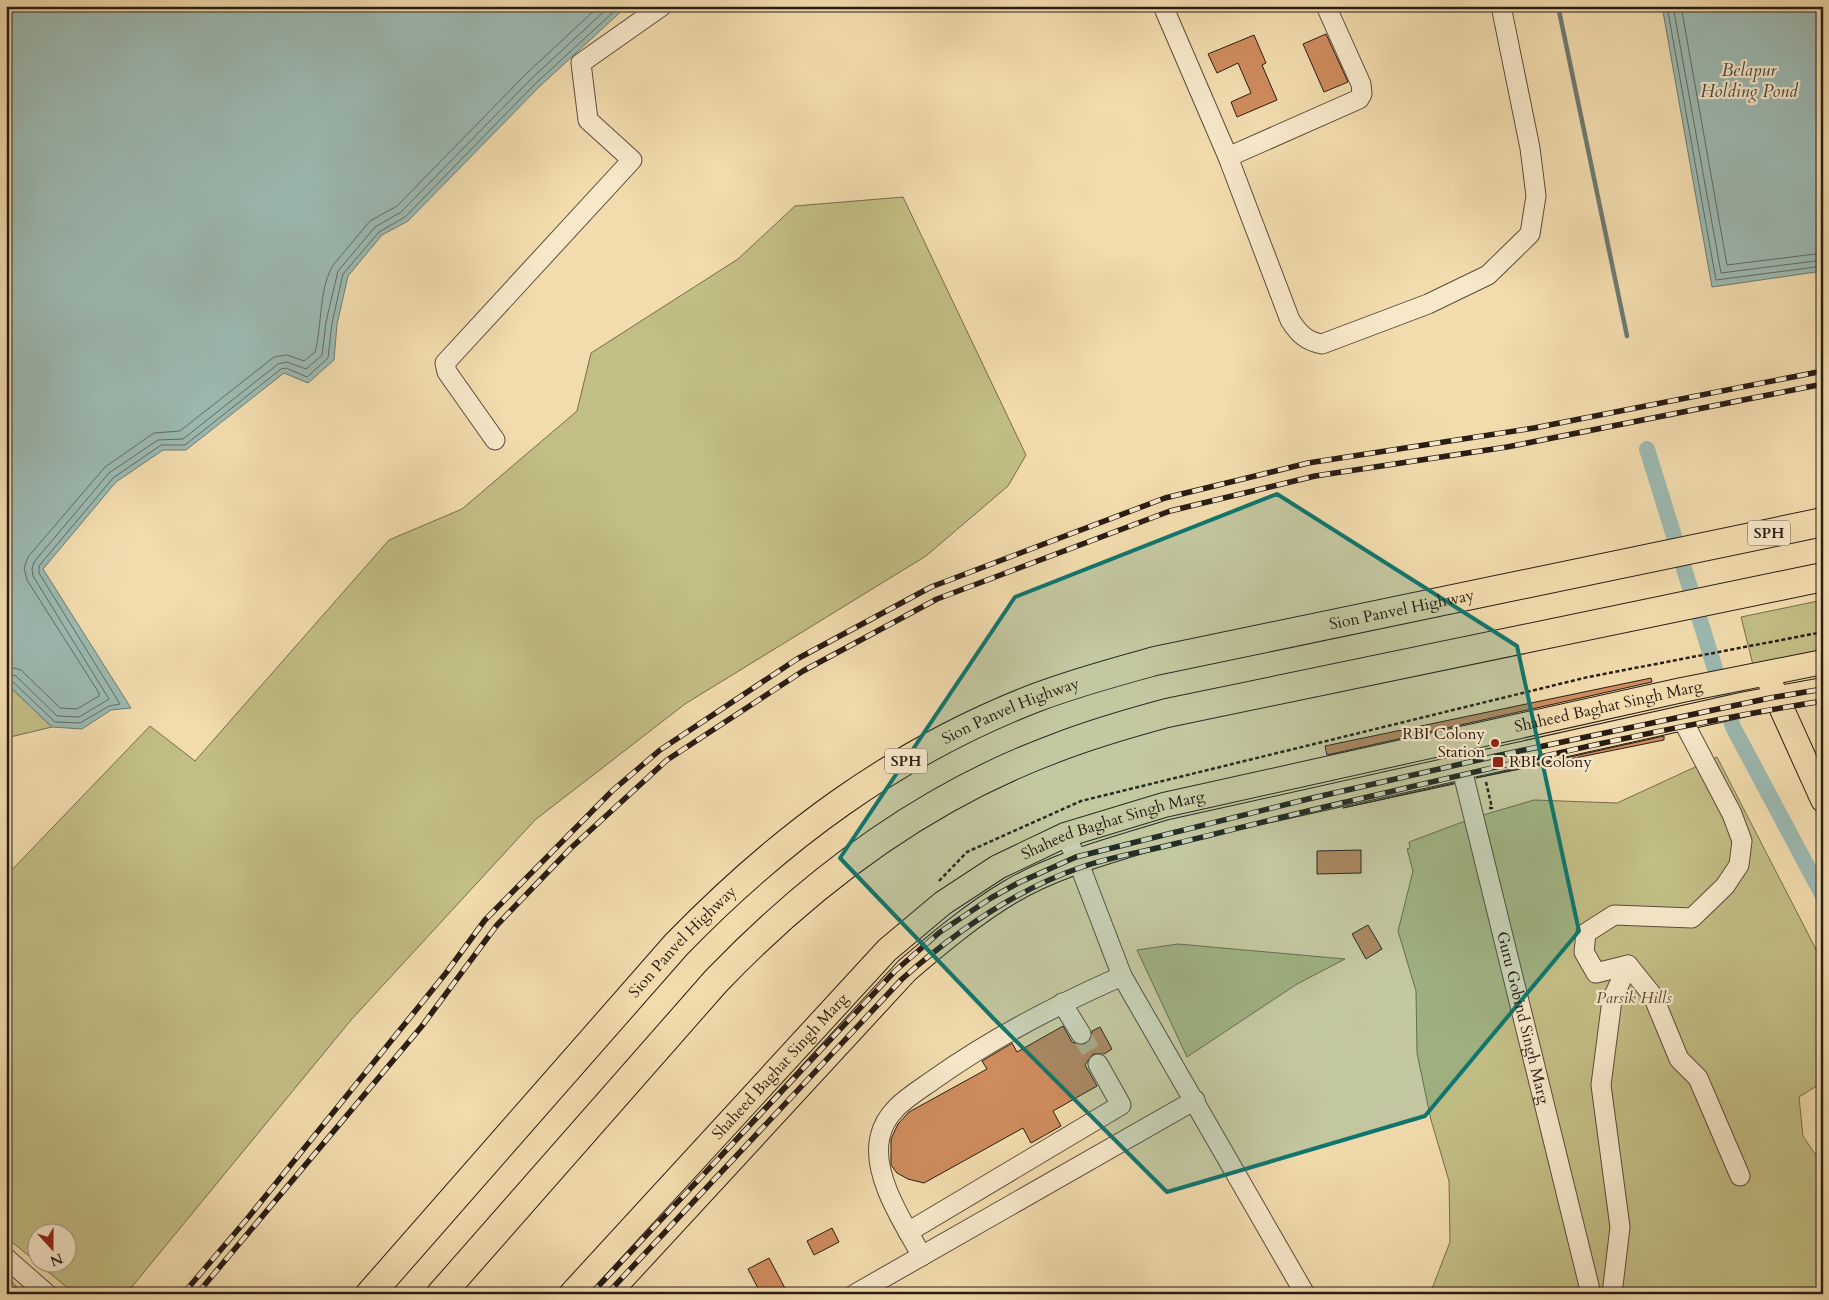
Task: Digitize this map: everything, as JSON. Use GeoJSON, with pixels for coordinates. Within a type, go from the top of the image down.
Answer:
{"type":"FeatureCollection","features":[{"type":"Feature","properties":{"kind":"highway","name":"Sion Panvel Highway"},"geometry":{"type":"LineString","coordinates":[[370,1294],[676,944],[720,900],[766,858],[816,819],[867,784],[921,752],[977,723],[1035,698],[1094,678],[1155,661],[1823,522]]}},
{"type":"Feature","properties":{"kind":"highway"},"geometry":{"type":"LineString","coordinates":[[441,1294],[716,980],[757,938],[801,898],[847,862],[896,828],[947,798],[1054,748],[1110,729],[1167,713],[1823,577]]}},
{"type":"Feature","properties":{"kind":"main road","name":"Shaheed Baghat Singh Marg"},"geometry":{"type":"LineString","coordinates":[[571,1294],[887,950],[943,903],[998,867],[1066,835],[1164,805],[1682,690],[1823,662]]}},
{"type":"Feature","properties":{"kind":"main road"},"geometry":{"type":"LineString","coordinates":[[1765,672],[1823,800]]}},
{"type":"Feature","properties":{"kind":"main road","name":"Shaheed Baghat Singh Marg"},"geometry":{"type":"LineString","coordinates":[[608,1294],[907,970],[960,925],[1011,891],[1081,869],[1171,832],[1746,704],[1823,690]]}},
{"type":"Feature","properties":{"kind":"street"},"geometry":{"type":"LineString","coordinates":[[495,440],[447,372],[445,363],[632,160],[588,120],[581,63],[662,6]]}},
{"type":"Feature","properties":{"kind":"street"},"geometry":{"type":"LineString","coordinates":[[1163,6],[1228,157],[1290,320],[1298,332],[1310,342],[1322,344],[1428,304],[1488,275],[1530,234],[1536,196],[1530,148],[1501,6]]}},
{"type":"Feature","properties":{"kind":"street"},"geometry":{"type":"LineString","coordinates":[[1228,157],[1359,99],[1362,94],[1361,84],[1326,6]]}},
{"type":"Feature","properties":{"kind":"street"},"geometry":{"type":"LineString","coordinates":[[1628,965],[1596,973],[1584,952],[1586,933],[1614,915],[1692,918],[1725,886],[1739,865],[1742,841],[1732,814],[1686,718]]}},
{"type":"Feature","properties":{"kind":"street","name":"Guru Gobind Singh Marg"},"geometry":{"type":"LineString","coordinates":[[1454,741],[1462,766],[1591,1294]]}},
{"type":"Feature","properties":{"kind":"street"},"geometry":{"type":"LineString","coordinates":[[1066,835],[1122,976],[1305,1294]]}},
{"type":"Feature","properties":{"kind":"street"},"geometry":{"type":"LineString","coordinates":[[1628,965],[1653,996],[1679,1059],[1698,1078],[1740,1176]]}},
{"type":"Feature","properties":{"kind":"street"},"geometry":{"type":"LineString","coordinates":[[1612,1294],[1620,1227],[1601,1084],[1612,1000],[1628,965]]}},
{"type":"Feature","properties":{"kind":"street"},"geometry":{"type":"LineString","coordinates":[[922,1256],[885,1184],[878,1158],[880,1137],[887,1120],[897,1106],[975,1051],[1062,1002],[1122,976]]}},
{"type":"Feature","properties":{"kind":"street"},"geometry":{"type":"LineString","coordinates":[[1062,1002],[1081,1034]]}},
{"type":"Feature","properties":{"kind":"street"},"geometry":{"type":"LineString","coordinates":[[908,1232],[1121,1105],[1098,1064]]}},
{"type":"Feature","properties":{"kind":"street"},"geometry":{"type":"LineString","coordinates":[[855,1294],[1195,1100]]}},
{"type":"Feature","properties":{"kind":"street"},"geometry":{"type":"LineString","coordinates":[[6,1258],[47,1294]]}},
{"type":"Feature","properties":{"kind":"path"},"geometry":{"type":"LineString","coordinates":[[1486,778],[1492,808]]}},
{"type":"Feature","properties":{"kind":"highlighted area"},"geometry":{"type":"Polygon","coordinates":[[[1277,494],[1517,646],[1579,931],[1425,1116],[1167,1192],[993,1018],[840,858],[1015,597],[1277,494]]]}},
{"type":"Feature","properties":{"kind":"green space"},"geometry":{"type":"Polygon","coordinates":[[[903,197],[1026,455],[1008,486],[926,556],[685,704],[535,820],[351,1020],[126,1294],[75,1294],[48,1272],[78,1272],[78,1222],[28,1222],[28,1255],[6,1237],[6,876],[150,726],[195,761],[389,540],[462,509],[577,411],[591,353],[738,259],[795,206],[903,197]]]}},
{"type":"Feature","properties":{"kind":"green space"},"geometry":{"type":"Polygon","coordinates":[[[1823,600],[1823,651],[1753,665],[1741,617],[1823,600]]]}},
{"type":"Feature","properties":{"kind":"green space"},"geometry":{"type":"Polygon","coordinates":[[[6,683],[52,727],[6,738],[6,683]]]}},
{"type":"Feature","properties":{"kind":"green space","name":"Parsik Hills"},"geometry":{"type":"Polygon","coordinates":[[[1717,757],[1823,963],[1823,1082],[1799,1097],[1803,1136],[1823,1166],[1823,1294],[1430,1294],[1450,1242],[1449,1181],[1431,1120],[1417,1053],[1416,991],[1398,931],[1413,871],[1407,849],[1410,848],[1409,842],[1473,818],[1534,800],[1617,803],[1717,757]]]}},
{"type":"Feature","properties":{"kind":"green space"},"geometry":{"type":"Polygon","coordinates":[[[1178,944],[1345,959],[1297,984],[1187,1057],[1137,950],[1178,944]]]}},
{"type":"Feature","properties":{"kind":"green space"},"geometry":{"type":"Polygon","coordinates":[[[6,1275],[23,1294],[6,1294],[6,1275]]]}},
{"type":"Feature","properties":{"kind":"water"},"geometry":{"type":"Polygon","coordinates":[[[6,6],[627,6],[539,87],[408,221],[382,235],[348,276],[337,324],[334,360],[308,383],[284,373],[186,450],[163,450],[116,482],[43,569],[131,708],[111,710],[82,729],[52,727],[6,683],[6,6]]]}},
{"type":"Feature","properties":{"kind":"water","name":"Belapur Holding Pond"},"geometry":{"type":"Polygon","coordinates":[[[1662,6],[1823,6],[1823,271],[1712,287],[1662,6]]]}},
{"type":"Feature","properties":{"kind":"building"},"geometry":{"type":"Polygon","coordinates":[[[1326,34],[1348,82],[1324,92],[1303,44],[1326,34]]]}},
{"type":"Feature","properties":{"kind":"building"},"geometry":{"type":"Polygon","coordinates":[[[1254,35],[1266,63],[1262,65],[1277,100],[1237,117],[1231,102],[1251,93],[1238,63],[1217,73],[1208,54],[1254,35]]]}},
{"type":"Feature","properties":{"kind":"building"},"geometry":{"type":"Polygon","coordinates":[[[1651,678],[1652,682],[1327,755],[1325,746],[1651,678]]]}},
{"type":"Feature","properties":{"kind":"building"},"geometry":{"type":"Polygon","coordinates":[[[1664,736],[1664,740],[1476,778],[1664,736]]]}},
{"type":"Feature","properties":{"kind":"building"},"geometry":{"type":"Polygon","coordinates":[[[1454,783],[1454,784],[1343,808],[1454,783]]]}},
{"type":"Feature","properties":{"kind":"building"},"geometry":{"type":"Polygon","coordinates":[[[1361,850],[1361,873],[1317,874],[1317,851],[1361,850]]]}},
{"type":"Feature","properties":{"kind":"building"},"geometry":{"type":"Polygon","coordinates":[[[1368,925],[1382,949],[1366,959],[1352,934],[1368,925]]]}},
{"type":"Feature","properties":{"kind":"building"},"geometry":{"type":"Polygon","coordinates":[[[1063,1026],[1072,1042],[1081,1045],[1087,1043],[1091,1039],[1092,1031],[1100,1027],[1112,1049],[1104,1054],[1093,1054],[1085,1065],[1097,1086],[1053,1111],[1061,1126],[1031,1143],[1023,1128],[924,1183],[908,1179],[897,1173],[891,1165],[891,1139],[898,1124],[909,1112],[987,1069],[982,1061],[1012,1043],[1017,1052],[1063,1026]]]}},
{"type":"Feature","properties":{"kind":"building"},"geometry":{"type":"Polygon","coordinates":[[[832,1228],[839,1242],[814,1255],[807,1241],[832,1228]]]}},
{"type":"Feature","properties":{"kind":"building"},"geometry":{"type":"Polygon","coordinates":[[[769,1258],[788,1294],[761,1294],[748,1269],[769,1258]]]}},
{"type":"Feature","properties":{"kind":"waterway"},"geometry":{"type":"LineString","coordinates":[[1558,6],[1627,336]]}},
{"type":"Feature","properties":{"kind":"waterway"},"geometry":{"type":"LineString","coordinates":[[1647,449],[1733,727],[1823,896]]}},
{"type":"Feature","properties":{"kind":"tunnel"},"geometry":{"type":"LineString","coordinates":[[1081,1034],[1098,1064]]}},
{"type":"Feature","properties":{"kind":"railway"},"geometry":{"type":"LineString","coordinates":[[183,1294],[247,1219],[446,973],[485,920],[612,791],[660,750],[797,659],[931,587],[1165,498],[1308,463],[1534,428],[1823,371]]}},
{"type":"Feature","properties":{"kind":"railway"},"geometry":{"type":"LineString","coordinates":[[197,1294],[422,1026],[497,925],[571,848],[667,760],[803,671],[937,599],[1170,511],[1315,476],[1507,447],[1823,384]]}},
{"type":"Feature","properties":{"kind":"railway"},"geometry":{"type":"LineString","coordinates":[[591,1294],[895,971],[940,932],[991,898],[1018,883],[1076,857],[1308,799],[1496,756],[1770,698],[1823,689]]}},
{"type":"Feature","properties":{"kind":"railway"},"geometry":{"type":"LineString","coordinates":[[607,1294],[902,979],[942,945],[985,915],[1055,877],[1102,861],[1532,759],[1706,722],[1823,701]]}},
{"type":"Feature","properties":{"kind":"place","name":"RBI Colony Station"},"geometry":{"type":"Point","coordinates":[1495,743]}},
{"type":"Feature","properties":{"kind":"place","name":"RBI Colony"},"geometry":{"type":"Point","coordinates":[1498,762]}}]}
